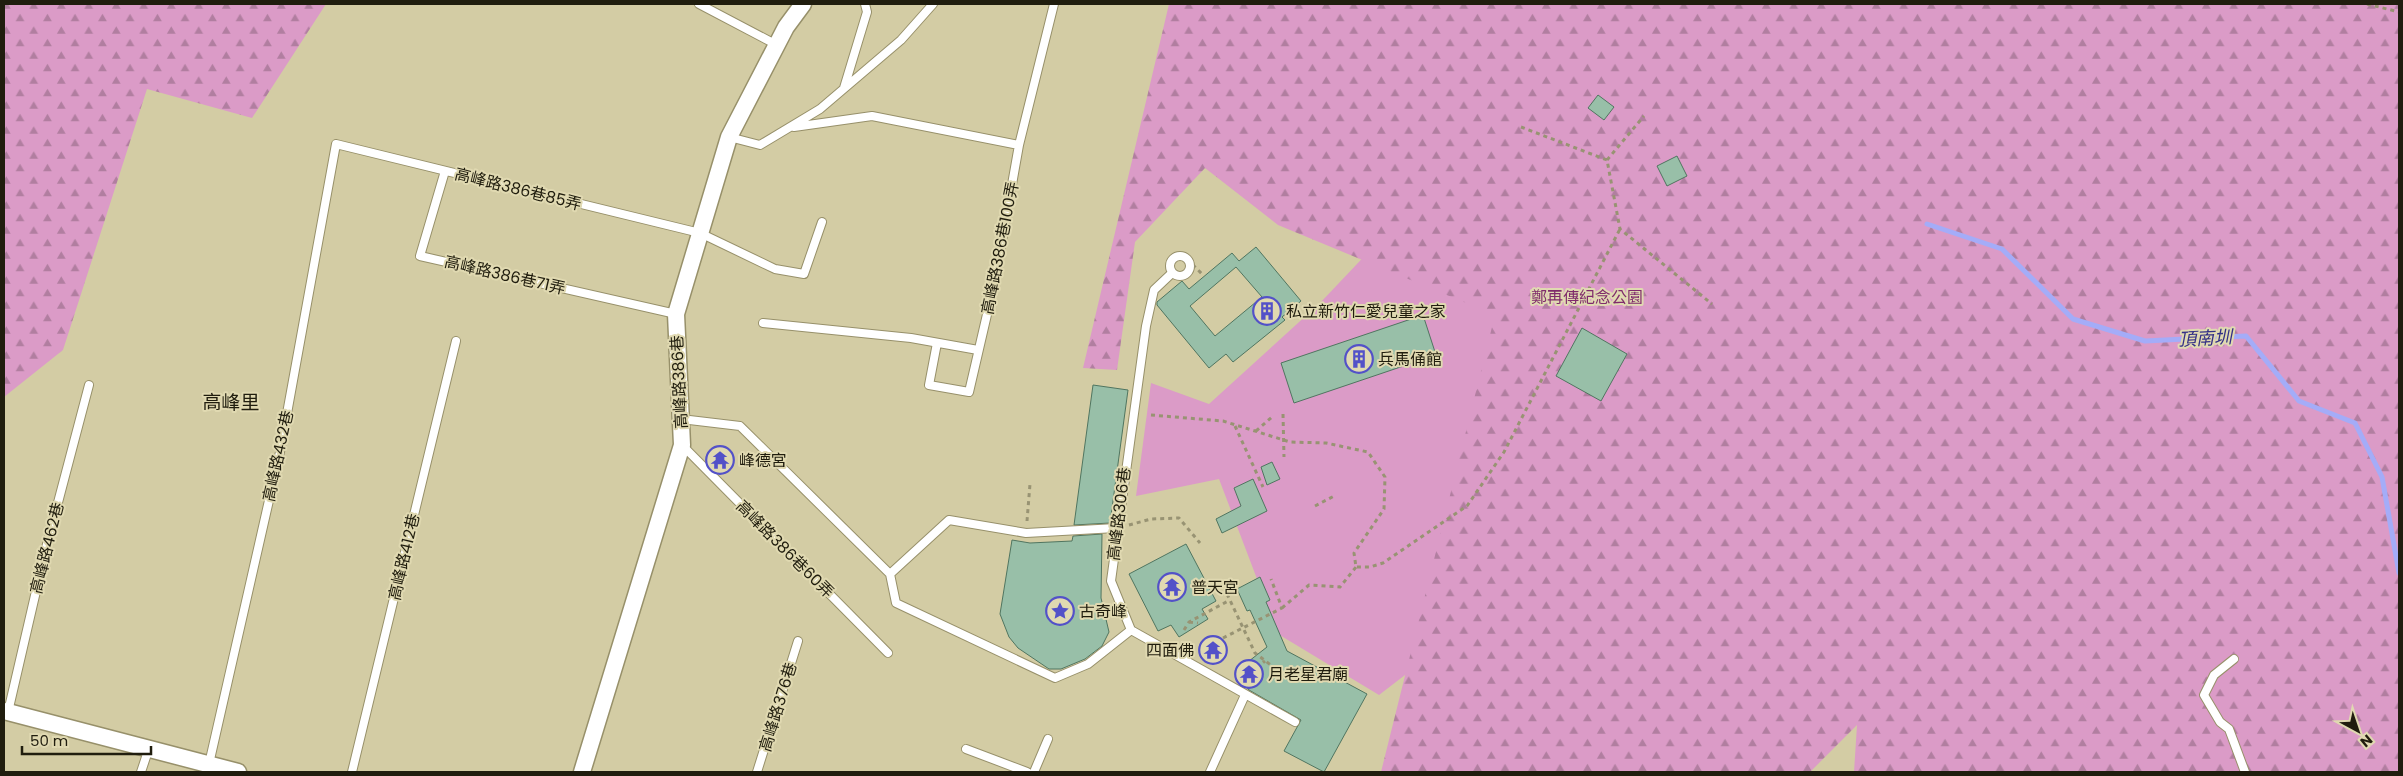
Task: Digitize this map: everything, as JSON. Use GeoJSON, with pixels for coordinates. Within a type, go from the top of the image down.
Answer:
{"type":"FeatureCollection","features":[{"type":"Feature","properties":{"kind":"street","name":"高峰路386巷"},"geometry":{"type":"LineString","coordinates":[[582,772],[682,446],[676,314],[730,137],[778,45],[803,4]]}},
{"type":"Feature","properties":{"kind":"street"},"geometry":{"type":"LineString","coordinates":[[6,711],[238,772]]}},
{"type":"Feature","properties":{"kind":"lane"},"geometry":{"type":"LineString","coordinates":[[699,4],[778,45]]}},
{"type":"Feature","properties":{"kind":"lane"},"geometry":{"type":"LineString","coordinates":[[844,88],[867,12],[865,4]]}},
{"type":"Feature","properties":{"kind":"lane"},"geometry":{"type":"LineString","coordinates":[[730,137],[760,145],[820,109],[901,40],[933,4]]}},
{"type":"Feature","properties":{"kind":"lane","name":"高峰路386巷100弄"},"geometry":{"type":"LineString","coordinates":[[937,343],[929,385],[969,392],[996,280],[1019,145],[1054,4]]}},
{"type":"Feature","properties":{"kind":"lane"},"geometry":{"type":"LineString","coordinates":[[789,127],[872,116],[1019,145]]}},
{"type":"Feature","properties":{"kind":"lane","name":"高峰路386巷85弄"},"geometry":{"type":"LineString","coordinates":[[336,144],[700,233],[775,269],[804,274],[822,222]]}},
{"type":"Feature","properties":{"kind":"lane","name":"高峰路432巷"},"geometry":{"type":"LineString","coordinates":[[209,764],[280,452],[336,144]]}},
{"type":"Feature","properties":{"kind":"lane","name":"高峰路386巷71弄"},"geometry":{"type":"LineString","coordinates":[[445,171],[420,256],[676,314]]}},
{"type":"Feature","properties":{"kind":"lane"},"geometry":{"type":"LineString","coordinates":[[1181,256],[1187,259],[1190,267],[1187,272],[1178,276],[1172,273],[1170,263],[1174,257],[1181,256]]}},
{"type":"Feature","properties":{"kind":"lane","name":"高峰路306巷"},"geometry":{"type":"LineString","coordinates":[[1131,630],[1111,581],[1116,528],[1146,326],[1154,290],[1172,273]]}},
{"type":"Feature","properties":{"kind":"lane"},"geometry":{"type":"LineString","coordinates":[[763,323],[911,338],[978,350]]}},
{"type":"Feature","properties":{"kind":"lane","name":"高峰路412巷"},"geometry":{"type":"LineString","coordinates":[[352,772],[456,341]]}},
{"type":"Feature","properties":{"kind":"lane","name":"高峰路462巷"},"geometry":{"type":"LineString","coordinates":[[6,711],[89,385]]}},
{"type":"Feature","properties":{"kind":"lane"},"geometry":{"type":"LineString","coordinates":[[681,419],[740,426],[890,574],[896,603],[1055,678],[1088,664],[1131,630],[1295,722]]}},
{"type":"Feature","properties":{"kind":"lane","name":"高峰路386巷60弄"},"geometry":{"type":"LineString","coordinates":[[682,446],[888,653]]}},
{"type":"Feature","properties":{"kind":"lane"},"geometry":{"type":"LineString","coordinates":[[890,574],[949,520],[1026,533],[1116,528]]}},
{"type":"Feature","properties":{"kind":"lane","name":"高峰路376巷"},"geometry":{"type":"LineString","coordinates":[[757,772],[798,641]]}},
{"type":"Feature","properties":{"kind":"lane"},"geometry":{"type":"LineString","coordinates":[[2234,659],[2214,675],[2204,695],[2220,722],[2229,729],[2245,772]]}},
{"type":"Feature","properties":{"kind":"lane"},"geometry":{"type":"LineString","coordinates":[[1210,772],[1245,694]]}},
{"type":"Feature","properties":{"kind":"lane"},"geometry":{"type":"LineString","coordinates":[[1034,772],[1048,739]]}},
{"type":"Feature","properties":{"kind":"lane"},"geometry":{"type":"LineString","coordinates":[[141,772],[149,748]]}},
{"type":"Feature","properties":{"kind":"lane"},"geometry":{"type":"LineString","coordinates":[[966,749],[1027,772]]}},
{"type":"Feature","properties":{"kind":"path"},"geometry":{"type":"LineString","coordinates":[[2367,4],[2399,12]]}},
{"type":"Feature","properties":{"kind":"path"},"geometry":{"type":"LineString","coordinates":[[1607,160],[1644,116]]}},
{"type":"Feature","properties":{"kind":"path"},"geometry":{"type":"LineString","coordinates":[[1521,127],[1607,160]]}},
{"type":"Feature","properties":{"kind":"path"},"geometry":{"type":"LineString","coordinates":[[1356,567],[1370,567],[1382,563],[1467,506],[1504,452],[1620,229],[1607,160]]}},
{"type":"Feature","properties":{"kind":"path"},"geometry":{"type":"LineString","coordinates":[[1620,229],[1712,304]]}},
{"type":"Feature","properties":{"kind":"path"},"geometry":{"type":"LineString","coordinates":[[1187,259],[1204,276]]}},
{"type":"Feature","properties":{"kind":"path"},"geometry":{"type":"LineString","coordinates":[[1283,414],[1284,457]]}},
{"type":"Feature","properties":{"kind":"path"},"geometry":{"type":"LineString","coordinates":[[1151,415],[1223,421],[1284,440],[1326,443],[1368,452],[1385,477],[1384,509],[1354,553],[1356,567],[1340,587],[1309,585],[1282,608],[1223,638]]}},
{"type":"Feature","properties":{"kind":"path"},"geometry":{"type":"LineString","coordinates":[[1256,432],[1272,417]]}},
{"type":"Feature","properties":{"kind":"path"},"geometry":{"type":"LineString","coordinates":[[1235,425],[1263,487]]}},
{"type":"Feature","properties":{"kind":"path"},"geometry":{"type":"LineString","coordinates":[[1026,533],[1030,484]]}},
{"type":"Feature","properties":{"kind":"path"},"geometry":{"type":"LineString","coordinates":[[1315,506],[1336,495]]}},
{"type":"Feature","properties":{"kind":"path"},"geometry":{"type":"LineString","coordinates":[[1116,528],[1151,519],[1179,518],[1200,543]]}},
{"type":"Feature","properties":{"kind":"path"},"geometry":{"type":"LineString","coordinates":[[1271,579],[1282,608]]}},
{"type":"Feature","properties":{"kind":"path"},"geometry":{"type":"LineString","coordinates":[[1227,594],[1255,653],[1276,670]]}},
{"type":"Feature","properties":{"kind":"path"},"geometry":{"type":"LineString","coordinates":[[1184,630],[1189,622],[1230,600]]}},
{"type":"Feature","properties":{"kind":"path"},"geometry":{"type":"LineString","coordinates":[[1189,622],[1198,624]]}},
{"type":"Feature","properties":{"kind":"path"},"geometry":{"type":"LineString","coordinates":[[1257,668],[1265,661]]}},
{"type":"Feature","properties":{"kind":"green space"},"geometry":{"type":"Polygon","coordinates":[[[4,4],[326,4],[252,118],[147,89],[63,350],[4,397],[4,4]]]}},
{"type":"Feature","properties":{"kind":"green space"},"geometry":{"type":"Polygon","coordinates":[[[1169,4],[2399,4],[2399,772],[1854,772],[1857,725],[1810,772],[1381,772],[1495,315],[1278,225],[1205,168],[1135,242],[1117,370],[1083,368],[1169,4]]]}},
{"type":"Feature","properties":{"kind":"green space","name":"鄭再傳紀念公園"},"geometry":{"type":"Polygon","coordinates":[[[1559,51],[1733,423],[1379,695],[1278,634],[1219,479],[1136,496],[1151,383],[1209,404],[1320,303],[1559,51]]]}},
{"type":"Feature","properties":{"kind":"building"},"geometry":{"type":"Polygon","coordinates":[[[1598,95],[1614,107],[1604,120],[1588,108],[1598,95]]]}},
{"type":"Feature","properties":{"kind":"building"},"geometry":{"type":"Polygon","coordinates":[[[1677,156],[1687,176],[1667,186],[1657,166],[1677,156]]]}},
{"type":"Feature","properties":{"kind":"building","name":"私立新竹仁愛兒童之家"},"geometry":{"type":"Polygon","coordinates":[[[1256,247],[1301,301],[1282,317],[1285,320],[1233,362],[1226,354],[1209,368],[1157,305],[1157,302],[1182,281],[1189,289],[1232,253],[1239,261],[1256,247]],[[1236,267],[1190,306],[1215,336],[1262,297],[1236,267]]]}},
{"type":"Feature","properties":{"kind":"building","name":"兵馬俑館"},"geometry":{"type":"Polygon","coordinates":[[[1423,315],[1436,355],[1294,403],[1281,363],[1423,315]]]}},
{"type":"Feature","properties":{"kind":"building"},"geometry":{"type":"Polygon","coordinates":[[[1582,328],[1627,354],[1601,401],[1556,376],[1582,328]]]}},
{"type":"Feature","properties":{"kind":"building"},"geometry":{"type":"Polygon","coordinates":[[[1093,385],[1128,390],[1110,523],[1074,525],[1093,385]]]}},
{"type":"Feature","properties":{"kind":"building"},"geometry":{"type":"Polygon","coordinates":[[[1272,462],[1280,479],[1267,485],[1261,467],[1272,462]]]}},
{"type":"Feature","properties":{"kind":"building"},"geometry":{"type":"Polygon","coordinates":[[[1253,479],[1267,511],[1222,533],[1216,519],[1241,506],[1234,488],[1253,479]]]}},
{"type":"Feature","properties":{"kind":"building"},"geometry":{"type":"Polygon","coordinates":[[[1102,534],[1101,598],[1109,632],[1102,646],[1085,659],[1061,669],[1049,669],[1018,648],[1009,637],[1000,614],[1012,540],[1030,543],[1072,541],[1073,536],[1102,534]]]}},
{"type":"Feature","properties":{"kind":"building","name":"普天宮"},"geometry":{"type":"Polygon","coordinates":[[[1186,544],[1216,601],[1202,609],[1208,619],[1179,637],[1171,625],[1158,631],[1129,574],[1186,544]]]}},
{"type":"Feature","properties":{"kind":"building"},"geometry":{"type":"Polygon","coordinates":[[[1260,577],[1270,600],[1266,602],[1287,651],[1367,694],[1324,772],[1284,751],[1301,720],[1249,690],[1235,672],[1267,647],[1250,610],[1247,611],[1237,589],[1260,577]]]}},
{"type":"Feature","properties":{"kind":"waterway","name":"頂南圳"},"geometry":{"type":"LineString","coordinates":[[1927,224],[2002,249],[2073,319],[2145,341],[2246,336],[2299,401],[2355,423],[2382,477],[2399,573]]}},
{"type":"Feature","properties":{"kind":"place","name":"私立新竹仁愛兒童之家"},"geometry":{"type":"Point","coordinates":[1267,311]}},
{"type":"Feature","properties":{"kind":"place","name":"兵馬俑館"},"geometry":{"type":"Point","coordinates":[1359,359]}},
{"type":"Feature","properties":{"kind":"place","name":"峰德宮"},"geometry":{"type":"Point","coordinates":[720,460]}},
{"type":"Feature","properties":{"kind":"place","name":"普天宮"},"geometry":{"type":"Point","coordinates":[1172,587]}},
{"type":"Feature","properties":{"kind":"place","name":"古奇峰"},"geometry":{"type":"Point","coordinates":[1060,611]}},
{"type":"Feature","properties":{"kind":"place","name":"四面佛"},"geometry":{"type":"Point","coordinates":[1213,650]}},
{"type":"Feature","properties":{"kind":"place","name":"月老星君廟"},"geometry":{"type":"Point","coordinates":[1249,674]}},
{"type":"Feature","properties":{"kind":"district","name":"高峰里"},"geometry":{"type":"Point","coordinates":[231,402]}}]}
